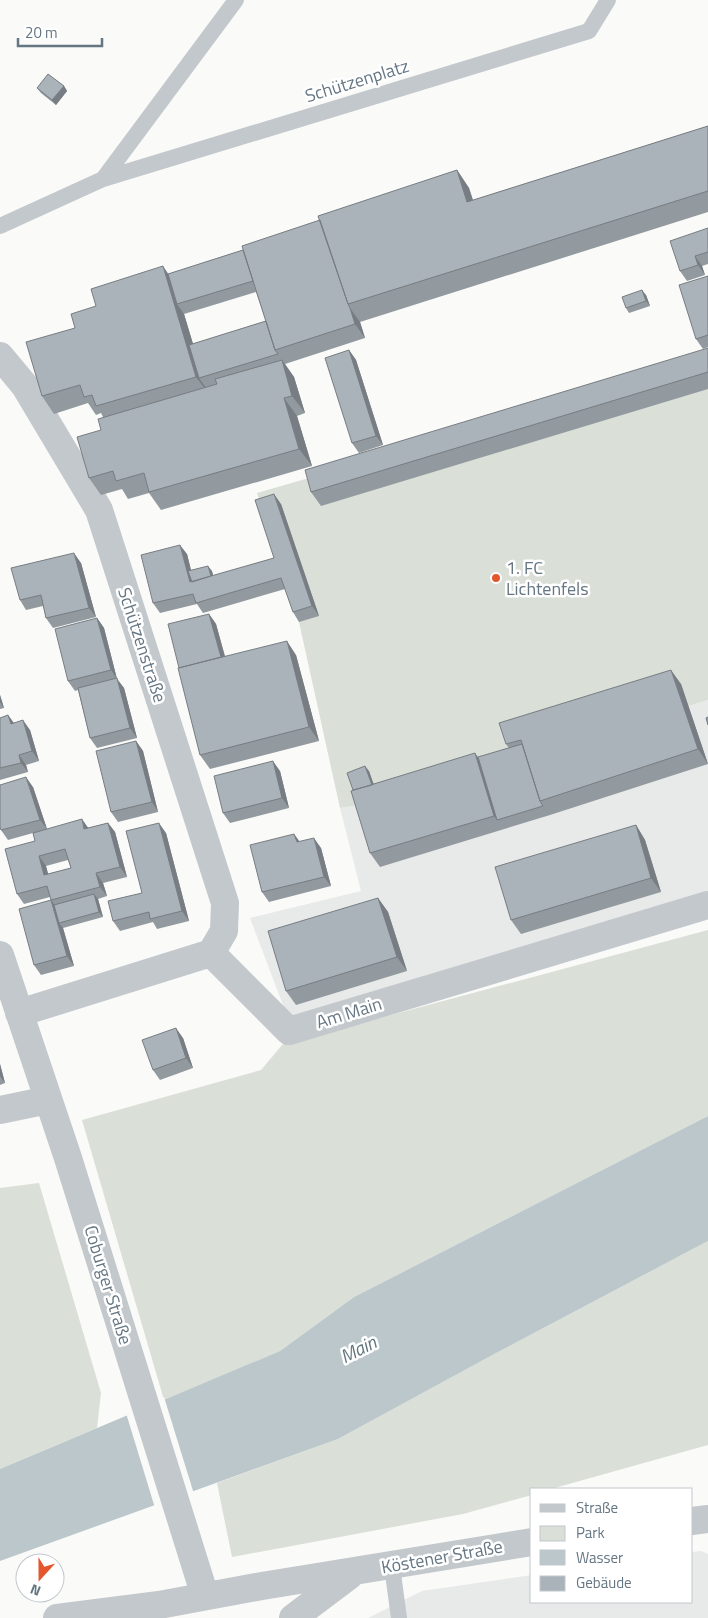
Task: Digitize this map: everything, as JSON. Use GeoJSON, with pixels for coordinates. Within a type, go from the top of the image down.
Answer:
{"type":"FeatureCollection","features":[{"type":"Feature","properties":{"kind":"street","name":"Schützenstraße"},"geometry":{"type":"LineString","coordinates":[[0,356],[25,386],[99,510],[225,903],[224,931],[211,953]]}},
{"type":"Feature","properties":{"kind":"street","name":"Am Main"},"geometry":{"type":"LineString","coordinates":[[211,953],[289,1031],[708,905]]}},
{"type":"Feature","properties":{"kind":"street"},"geometry":{"type":"LineString","coordinates":[[19,1013],[211,953]]}},
{"type":"Feature","properties":{"kind":"street","name":"Coburger Straße"},"geometry":{"type":"LineString","coordinates":[[0,955],[4,981],[19,1013],[68,1158],[189,1542],[205,1607]]}},
{"type":"Feature","properties":{"kind":"street"},"geometry":{"type":"LineString","coordinates":[[0,1110],[48,1100]]}},
{"type":"Feature","properties":{"kind":"street"},"geometry":{"type":"LineString","coordinates":[[693,1521],[708,1520]]}},
{"type":"Feature","properties":{"kind":"street","name":"Köstener Straße"},"geometry":{"type":"LineString","coordinates":[[57,1618],[159,1605],[205,1607],[353,1573],[530,1542]]}},
{"type":"Feature","properties":{"kind":"street","name":"Köstener Straße"},"geometry":{"type":"LineString","coordinates":[[293,1618],[353,1573]]}},
{"type":"Feature","properties":{"kind":"lane","name":"Schützenplatz"},"geometry":{"type":"LineString","coordinates":[[103,179],[236,0]]}},
{"type":"Feature","properties":{"kind":"lane","name":"Schützenplatz"},"geometry":{"type":"LineString","coordinates":[[0,226],[103,179],[589,31],[608,0]]}},
{"type":"Feature","properties":{"kind":"lane"},"geometry":{"type":"LineString","coordinates":[[392,1566],[398,1618]]}},
{"type":"Feature","properties":{"kind":"shaded area"},"geometry":{"type":"Polygon","coordinates":[[[708,700],[708,894],[289,1021],[250,918],[361,891],[340,808],[360,805],[708,700]]]}},
{"type":"Feature","properties":{"kind":"shaded area"},"geometry":{"type":"Polygon","coordinates":[[[701,1551],[708,1554],[708,1618],[368,1618],[422,1591],[530,1575],[530,1603],[693,1603],[693,1552],[701,1551]]]}},
{"type":"Feature","properties":{"kind":"green space","name":"1. FC Lichtenfels"},"geometry":{"type":"Polygon","coordinates":[[[708,363],[708,700],[360,805],[340,808],[299,622],[257,493],[708,363]]]}},
{"type":"Feature","properties":{"kind":"green space"},"geometry":{"type":"Polygon","coordinates":[[[708,930],[708,1116],[354,1297],[280,1351],[164,1400],[82,1120],[261,1070],[283,1044],[708,930]]]}},
{"type":"Feature","properties":{"kind":"green space"},"geometry":{"type":"Polygon","coordinates":[[[39,1183],[101,1393],[97,1428],[0,1469],[0,1188],[39,1183]]]}},
{"type":"Feature","properties":{"kind":"green space"},"geometry":{"type":"Polygon","coordinates":[[[708,1241],[708,1445],[555,1488],[530,1488],[530,1496],[463,1514],[232,1557],[217,1483],[338,1439],[708,1241]]]}},
{"type":"Feature","properties":{"kind":"water","name":"Main"},"geometry":{"type":"Polygon","coordinates":[[[708,1116],[708,1241],[338,1439],[22,1553],[15,1553],[15,1556],[0,1561],[0,1469],[280,1351],[354,1297],[708,1116]]]}},
{"type":"Feature","properties":{"kind":"pier"},"geometry":{"type":"Polygon","coordinates":[[[164,1397],[194,1494],[155,1508],[126,1413],[164,1397]]]}},
{"type":"Feature","properties":{"kind":"building"},"geometry":{"type":"Polygon","coordinates":[[[48,74],[64,86],[52,100],[37,88],[48,74]]]}},
{"type":"Feature","properties":{"kind":"building"},"geometry":{"type":"Polygon","coordinates":[[[708,126],[708,191],[348,304],[318,216],[457,170],[467,202],[708,126]]]}},
{"type":"Feature","properties":{"kind":"building"},"geometry":{"type":"Polygon","coordinates":[[[320,220],[355,324],[275,350],[242,246],[320,220]]]}},
{"type":"Feature","properties":{"kind":"building"},"geometry":{"type":"Polygon","coordinates":[[[708,228],[708,252],[695,256],[698,265],[680,271],[670,241],[708,228]]]}},
{"type":"Feature","properties":{"kind":"building"},"geometry":{"type":"Polygon","coordinates":[[[243,250],[253,281],[177,304],[168,274],[243,250]]]}},
{"type":"Feature","properties":{"kind":"building"},"geometry":{"type":"Polygon","coordinates":[[[163,266],[196,377],[96,406],[92,395],[84,397],[80,385],[42,396],[26,342],[75,328],[71,314],[96,306],[91,289],[163,266]]]}},
{"type":"Feature","properties":{"kind":"building"},"geometry":{"type":"Polygon","coordinates":[[[708,276],[708,335],[696,339],[679,285],[708,276]]]}},
{"type":"Feature","properties":{"kind":"building"},"geometry":{"type":"Polygon","coordinates":[[[642,290],[646,301],[626,308],[622,297],[642,290]]]}},
{"type":"Feature","properties":{"kind":"building"},"geometry":{"type":"Polygon","coordinates":[[[266,321],[278,354],[199,378],[189,345],[266,321]]]}},
{"type":"Feature","properties":{"kind":"building"},"geometry":{"type":"Polygon","coordinates":[[[708,348],[708,372],[311,492],[305,470],[708,348]]]}},
{"type":"Feature","properties":{"kind":"building"},"geometry":{"type":"Polygon","coordinates":[[[349,350],[376,436],[352,443],[325,358],[349,350]]]}},
{"type":"Feature","properties":{"kind":"building"},"geometry":{"type":"Polygon","coordinates":[[[282,360],[292,396],[284,398],[299,449],[149,492],[144,473],[116,481],[113,471],[89,478],[77,437],[101,430],[98,419],[217,384],[215,379],[282,360]]]}},
{"type":"Feature","properties":{"kind":"building"},"geometry":{"type":"Polygon","coordinates":[[[274,494],[312,606],[293,612],[281,578],[196,603],[193,594],[153,603],[141,555],[180,545],[190,582],[274,558],[255,500],[274,494]]]}},
{"type":"Feature","properties":{"kind":"building"},"geometry":{"type":"Polygon","coordinates":[[[74,553],[89,608],[46,618],[41,595],[20,600],[11,568],[74,553]]]}},
{"type":"Feature","properties":{"kind":"building"},"geometry":{"type":"Polygon","coordinates":[[[208,566],[211,576],[192,582],[188,571],[208,566]]]}},
{"type":"Feature","properties":{"kind":"building"},"geometry":{"type":"Polygon","coordinates":[[[209,614],[221,657],[179,668],[168,624],[209,614]]]}},
{"type":"Feature","properties":{"kind":"building"},"geometry":{"type":"Polygon","coordinates":[[[97,618],[111,670],[68,681],[55,629],[97,618]]]}},
{"type":"Feature","properties":{"kind":"building"},"geometry":{"type":"Polygon","coordinates":[[[287,641],[309,727],[200,755],[178,668],[287,641]]]}},
{"type":"Feature","properties":{"kind":"building"},"geometry":{"type":"Polygon","coordinates":[[[671,670],[698,749],[540,801],[521,740],[506,744],[499,723],[671,670]]]}},
{"type":"Feature","properties":{"kind":"building"},"geometry":{"type":"Polygon","coordinates":[[[117,678],[130,728],[90,738],[78,688],[117,678]]]}},
{"type":"Feature","properties":{"kind":"building"},"geometry":{"type":"Polygon","coordinates":[[[8,715],[11,724],[23,720],[32,751],[19,755],[21,763],[0,768],[0,718],[8,715]]]}},
{"type":"Feature","properties":{"kind":"building"},"geometry":{"type":"Polygon","coordinates":[[[136,741],[152,802],[111,812],[96,751],[136,741]]]}},
{"type":"Feature","properties":{"kind":"building"},"geometry":{"type":"Polygon","coordinates":[[[522,744],[543,806],[497,820],[478,757],[522,744]]]}},
{"type":"Feature","properties":{"kind":"building"},"geometry":{"type":"Polygon","coordinates":[[[475,753],[494,816],[370,853],[351,791],[475,753]]]}},
{"type":"Feature","properties":{"kind":"building"},"geometry":{"type":"Polygon","coordinates":[[[273,761],[282,798],[223,813],[214,776],[273,761]]]}},
{"type":"Feature","properties":{"kind":"building"},"geometry":{"type":"Polygon","coordinates":[[[365,766],[372,785],[353,790],[347,773],[365,766]]]}},
{"type":"Feature","properties":{"kind":"building"},"geometry":{"type":"Polygon","coordinates":[[[26,777],[40,820],[1,830],[0,785],[26,777]]]}},
{"type":"Feature","properties":{"kind":"building"},"geometry":{"type":"Polygon","coordinates":[[[82,819],[84,829],[108,823],[120,867],[96,873],[100,887],[51,900],[47,886],[17,894],[5,849],[35,841],[33,833],[82,819]],[[65,849],[39,856],[44,875],[71,868],[65,849]]]}},
{"type":"Feature","properties":{"kind":"building"},"geometry":{"type":"Polygon","coordinates":[[[159,823],[182,911],[150,919],[149,912],[113,921],[108,901],[142,893],[126,831],[159,823]]]}},
{"type":"Feature","properties":{"kind":"building"},"geometry":{"type":"Polygon","coordinates":[[[636,825],[651,878],[511,920],[495,867],[636,825]]]}},
{"type":"Feature","properties":{"kind":"building"},"geometry":{"type":"Polygon","coordinates":[[[294,834],[297,842],[314,838],[324,877],[262,892],[250,845],[294,834]]]}},
{"type":"Feature","properties":{"kind":"building"},"geometry":{"type":"Polygon","coordinates":[[[94,894],[99,912],[59,923],[54,905],[94,894]]]}},
{"type":"Feature","properties":{"kind":"building"},"geometry":{"type":"Polygon","coordinates":[[[378,898],[397,957],[286,991],[268,931],[378,898]]]}},
{"type":"Feature","properties":{"kind":"building"},"geometry":{"type":"Polygon","coordinates":[[[51,900],[67,956],[34,965],[19,909],[51,900]]]}},
{"type":"Feature","properties":{"kind":"building"},"geometry":{"type":"Polygon","coordinates":[[[176,1028],[186,1058],[153,1070],[142,1040],[176,1028]]]}},
{"type":"Feature","properties":{"kind":"place","name":"1. FC Lichtenfels"},"geometry":{"type":"Point","coordinates":[496,578]}}]}
